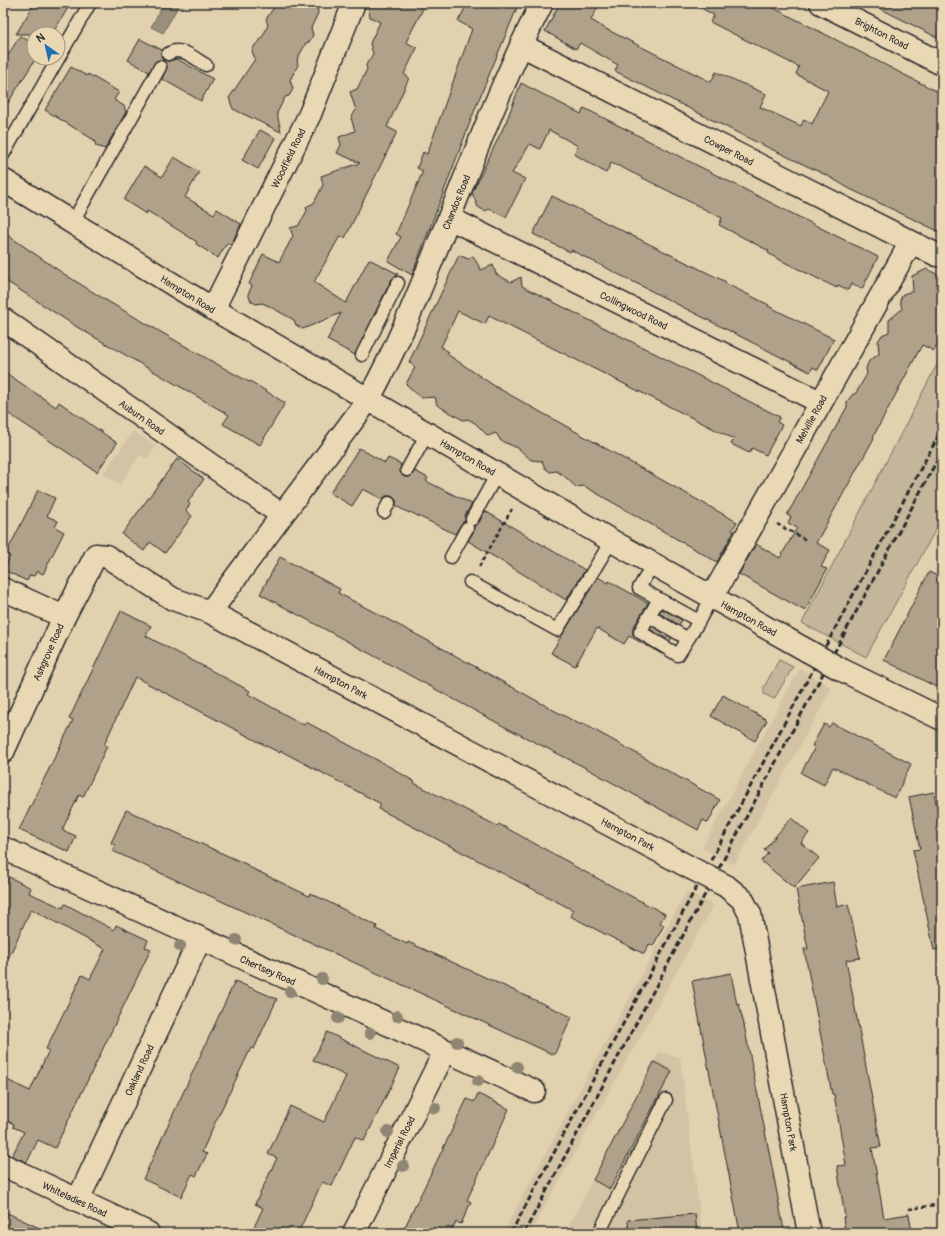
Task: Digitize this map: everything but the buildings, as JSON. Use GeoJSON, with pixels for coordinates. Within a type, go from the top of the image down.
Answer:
{"type":"FeatureCollection","features":[{"type":"Feature","properties":{"kind":"street","name":"Woodfield Road"},"geometry":{"type":"LineString","coordinates":[[213,309],[310,114],[354,3]]}},
{"type":"Feature","properties":{"kind":"street","name":"Chandos Road"},"geometry":{"type":"LineString","coordinates":[[368,400],[413,306],[521,45],[542,3]]}},
{"type":"Feature","properties":{"kind":"street","name":"Brighton Road"},"geometry":{"type":"LineString","coordinates":[[821,3],[942,64]]}},
{"type":"Feature","properties":{"kind":"street","name":"Cowper Road"},"geometry":{"type":"LineString","coordinates":[[521,45],[937,255]]}},
{"type":"Feature","properties":{"kind":"street","name":"Hampton Road"},"geometry":{"type":"LineString","coordinates":[[3,180],[213,309],[653,564],[842,670],[942,719]]}},
{"type":"Feature","properties":{"kind":"street","name":"Collingwood Road"},"geometry":{"type":"LineString","coordinates":[[449,218],[820,402]]}},
{"type":"Feature","properties":{"kind":"street","name":"Melville Road"},"geometry":{"type":"LineString","coordinates":[[712,597],[910,242]]}},
{"type":"Feature","properties":{"kind":"street","name":"Auburn Road"},"geometry":{"type":"LineString","coordinates":[[3,319],[282,515]]}},
{"type":"Feature","properties":{"kind":"street"},"geometry":{"type":"LineString","coordinates":[[210,612],[368,400]]}},
{"type":"Feature","properties":{"kind":"street","name":"Hampton Park"},"geometry":{"type":"LineString","coordinates":[[96,555],[106,556],[173,599],[210,612],[726,886],[742,899],[750,914],[809,1233]]}},
{"type":"Feature","properties":{"kind":"street","name":"Ashgrove Road"},"geometry":{"type":"LineString","coordinates":[[3,752],[64,617],[96,555]]}},
{"type":"Feature","properties":{"kind":"street"},"geometry":{"type":"LineString","coordinates":[[3,589],[64,617]]}},
{"type":"Feature","properties":{"kind":"street","name":"Chertsey Road"},"geometry":{"type":"LineString","coordinates":[[3,848],[534,1091]]}},
{"type":"Feature","properties":{"kind":"street","name":"Oakland Road"},"geometry":{"type":"LineString","coordinates":[[78,1200],[200,939]]}},
{"type":"Feature","properties":{"kind":"street","name":"Imperial Road"},"geometry":{"type":"LineString","coordinates":[[354,1233],[445,1051]]}},
{"type":"Feature","properties":{"kind":"street","name":"Whiteladies Road"},"geometry":{"type":"LineString","coordinates":[[3,1165],[148,1233]]}},
{"type":"Feature","properties":{"kind":"lane"},"geometry":{"type":"LineString","coordinates":[[3,155],[90,3]]}},
{"type":"Feature","properties":{"kind":"lane"},"geometry":{"type":"LineString","coordinates":[[168,54],[173,50],[180,50],[206,65]]}},
{"type":"Feature","properties":{"kind":"lane"},"geometry":{"type":"LineString","coordinates":[[72,223],[160,67]]}},
{"type":"Feature","properties":{"kind":"lane"},"geometry":{"type":"LineString","coordinates":[[362,355],[398,283]]}},
{"type":"Feature","properties":{"kind":"lane"},"geometry":{"type":"LineString","coordinates":[[392,295],[413,306]]}},
{"type":"Feature","properties":{"kind":"lane"},"geometry":{"type":"LineString","coordinates":[[407,470],[427,434]]}},
{"type":"Feature","properties":{"kind":"lane"},"geometry":{"type":"LineString","coordinates":[[451,557],[497,474]]}},
{"type":"Feature","properties":{"kind":"lane"},"geometry":{"type":"LineString","coordinates":[[470,582],[557,630],[612,540]]}},
{"type":"Feature","properties":{"kind":"lane"},"geometry":{"type":"LineString","coordinates":[[653,564],[639,588],[699,621]]}},
{"type":"Feature","properties":{"kind":"lane"},"geometry":{"type":"LineString","coordinates":[[659,599],[640,632],[678,655],[712,597]]}},
{"type":"Feature","properties":{"kind":"lane"},"geometry":{"type":"LineString","coordinates":[[649,616],[688,639]]}},
{"type":"Feature","properties":{"kind":"lane"},"geometry":{"type":"LineString","coordinates":[[599,1233],[666,1100]]}},
{"type":"Feature","properties":{"kind":"path"},"geometry":{"type":"LineString","coordinates":[[470,582],[523,489]]}},
{"type":"Feature","properties":{"kind":"path"},"geometry":{"type":"LineString","coordinates":[[759,515],[806,540]]}},
{"type":"Feature","properties":{"kind":"path"},"geometry":{"type":"LineString","coordinates":[[909,1209],[942,1204]]}},
{"type":"Feature","properties":{"kind":"path"},"geometry":{"type":"LineString","coordinates":[[935,1233],[934,1230],[942,1229]]}},
{"type":"Feature","properties":{"kind":"shaded area"},"geometry":{"type":"Polygon","coordinates":[[[164,3],[175,3],[179,5],[163,33],[151,27],[164,3]]]}},
{"type":"Feature","properties":{"kind":"shaded area"},"geometry":{"type":"Polygon","coordinates":[[[942,355],[942,518],[866,657],[802,623],[942,355]]]}},
{"type":"Feature","properties":{"kind":"shaded area"},"geometry":{"type":"Polygon","coordinates":[[[133,431],[156,446],[147,459],[140,455],[120,485],[103,474],[133,431]]]}},
{"type":"Feature","properties":{"kind":"shaded area"},"geometry":{"type":"Polygon","coordinates":[[[779,660],[793,667],[774,699],[764,694],[764,687],[779,660]]]}},
{"type":"Feature","properties":{"kind":"shaded area"},"geometry":{"type":"Polygon","coordinates":[[[800,668],[832,688],[734,865],[702,848],[800,668]]]}},
{"type":"Feature","properties":{"kind":"shaded area"},"geometry":{"type":"Polygon","coordinates":[[[686,892],[714,905],[530,1233],[503,1233],[686,892]]]}},
{"type":"Feature","properties":{"kind":"shaded area"},"geometry":{"type":"Polygon","coordinates":[[[659,1052],[680,1057],[702,1233],[565,1233],[659,1052]]]}},
{"type":"Feature","properties":{"kind":"railway"},"geometry":{"type":"LineString","coordinates":[[511,1233],[942,429]]}},
{"type":"Feature","properties":{"kind":"railway"},"geometry":{"type":"LineString","coordinates":[[524,1233],[942,451]]}}]}
